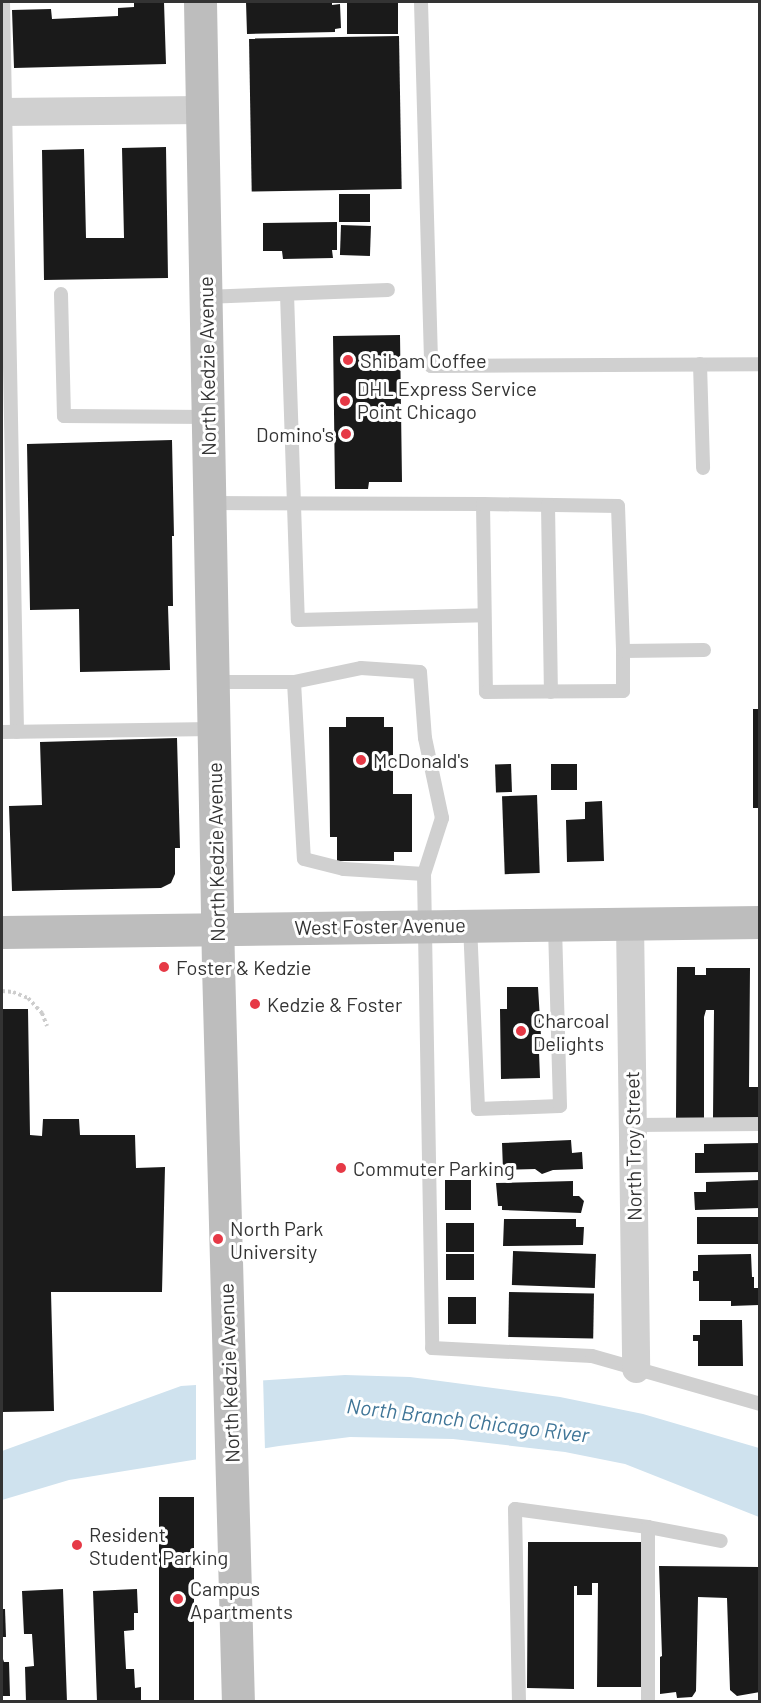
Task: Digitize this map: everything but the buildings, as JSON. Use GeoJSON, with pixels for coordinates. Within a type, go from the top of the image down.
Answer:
{"type":"FeatureCollection","features":[{"type":"Feature","properties":{"kind":"main road","name":"North Kedzie Avenue"},"geometry":{"type":"LineString","coordinates":[[200,2],[217,929],[238,1701]]}},
{"type":"Feature","properties":{"kind":"main road","name":"West Foster Avenue"},"geometry":{"type":"LineString","coordinates":[[2,932],[759,922]]}},
{"type":"Feature","properties":{"kind":"street"},"geometry":{"type":"LineString","coordinates":[[3,112],[202,110]]}},
{"type":"Feature","properties":{"kind":"street","name":"North Troy Street"},"geometry":{"type":"LineString","coordinates":[[630,923],[636,1369]]}},
{"type":"Feature","properties":{"kind":"lane"},"geometry":{"type":"LineString","coordinates":[[3,2],[3,112],[17,732]]}},
{"type":"Feature","properties":{"kind":"lane"},"geometry":{"type":"LineString","coordinates":[[421,2],[431,366],[759,364]]}},
{"type":"Feature","properties":{"kind":"lane"},"geometry":{"type":"LineString","coordinates":[[206,297],[388,290]]}},
{"type":"Feature","properties":{"kind":"lane"},"geometry":{"type":"LineString","coordinates":[[61,294],[64,416],[208,417]]}},
{"type":"Feature","properties":{"kind":"lane"},"geometry":{"type":"LineString","coordinates":[[287,294],[296,503],[298,620],[484,615]]}},
{"type":"Feature","properties":{"kind":"lane"},"geometry":{"type":"LineString","coordinates":[[700,364],[703,468]]}},
{"type":"Feature","properties":{"kind":"lane"},"geometry":{"type":"LineString","coordinates":[[209,504],[296,503],[483,504],[618,506],[623,690],[486,692],[483,504]]}},
{"type":"Feature","properties":{"kind":"lane"},"geometry":{"type":"LineString","coordinates":[[548,505],[551,692]]}},
{"type":"Feature","properties":{"kind":"lane"},"geometry":{"type":"LineString","coordinates":[[623,651],[704,650]]}},
{"type":"Feature","properties":{"kind":"lane"},"geometry":{"type":"LineString","coordinates":[[213,682],[294,682],[361,668],[420,672],[425,738],[442,818],[424,873],[432,1348],[592,1356],[759,1404]]}},
{"type":"Feature","properties":{"kind":"lane"},"geometry":{"type":"LineString","coordinates":[[294,682],[304,859],[344,870],[424,873]]}},
{"type":"Feature","properties":{"kind":"lane"},"geometry":{"type":"LineString","coordinates":[[2,732],[213,729]]}},
{"type":"Feature","properties":{"kind":"lane"},"geometry":{"type":"LineString","coordinates":[[470,925],[478,1109],[560,1106],[555,924]]}},
{"type":"Feature","properties":{"kind":"lane"},"geometry":{"type":"LineString","coordinates":[[633,1125],[759,1124]]}},
{"type":"Feature","properties":{"kind":"lane"},"geometry":{"type":"LineString","coordinates":[[519,1701],[515,1509],[648,1527],[721,1541]]}},
{"type":"Feature","properties":{"kind":"lane"},"geometry":{"type":"LineString","coordinates":[[648,1527],[648,1701]]}},
{"type":"Feature","properties":{"kind":"path"},"geometry":{"type":"LineString","coordinates":[[2,991],[13,992],[28,998],[42,1012],[47,1026]]}},
{"type":"Feature","properties":{"kind":"water","name":"North Branch Chicago River"},"geometry":{"type":"Polygon","coordinates":[[[345,1375],[410,1377],[560,1397],[643,1414],[759,1448],[759,1517],[625,1464],[565,1452],[453,1439],[350,1437],[279,1446],[69,1480],[2,1500],[2,1451],[181,1386],[345,1375]]]}},
{"type":"Feature","properties":{"kind":"pier"},"geometry":{"type":"Polygon","coordinates":[[[263,1376],[265,1451],[196,1461],[196,1382],[263,1376]]]}},
{"type":"Feature","properties":{"kind":"place","name":"Shibam Coffee"},"geometry":{"type":"Point","coordinates":[348,360]}},
{"type":"Feature","properties":{"kind":"place","name":"DHL Express Service Point Chicago"},"geometry":{"type":"Point","coordinates":[345,401]}},
{"type":"Feature","properties":{"kind":"place","name":"Domino's"},"geometry":{"type":"Point","coordinates":[346,434]}},
{"type":"Feature","properties":{"kind":"place","name":"McDonald's"},"geometry":{"type":"Point","coordinates":[361,760]}},
{"type":"Feature","properties":{"kind":"place","name":"Foster & Kedzie"},"geometry":{"type":"Point","coordinates":[164,967]}},
{"type":"Feature","properties":{"kind":"place","name":"Kedzie & Foster"},"geometry":{"type":"Point","coordinates":[255,1004]}},
{"type":"Feature","properties":{"kind":"place","name":"Charcoal Delights"},"geometry":{"type":"Point","coordinates":[521,1031]}},
{"type":"Feature","properties":{"kind":"place","name":"Commuter Parking"},"geometry":{"type":"Point","coordinates":[341,1168]}},
{"type":"Feature","properties":{"kind":"place","name":"North Park University"},"geometry":{"type":"Point","coordinates":[218,1239]}},
{"type":"Feature","properties":{"kind":"place","name":"Resident Student Parking"},"geometry":{"type":"Point","coordinates":[77,1545]}},
{"type":"Feature","properties":{"kind":"place","name":"Campus Apartments"},"geometry":{"type":"Point","coordinates":[178,1599]}}]}
